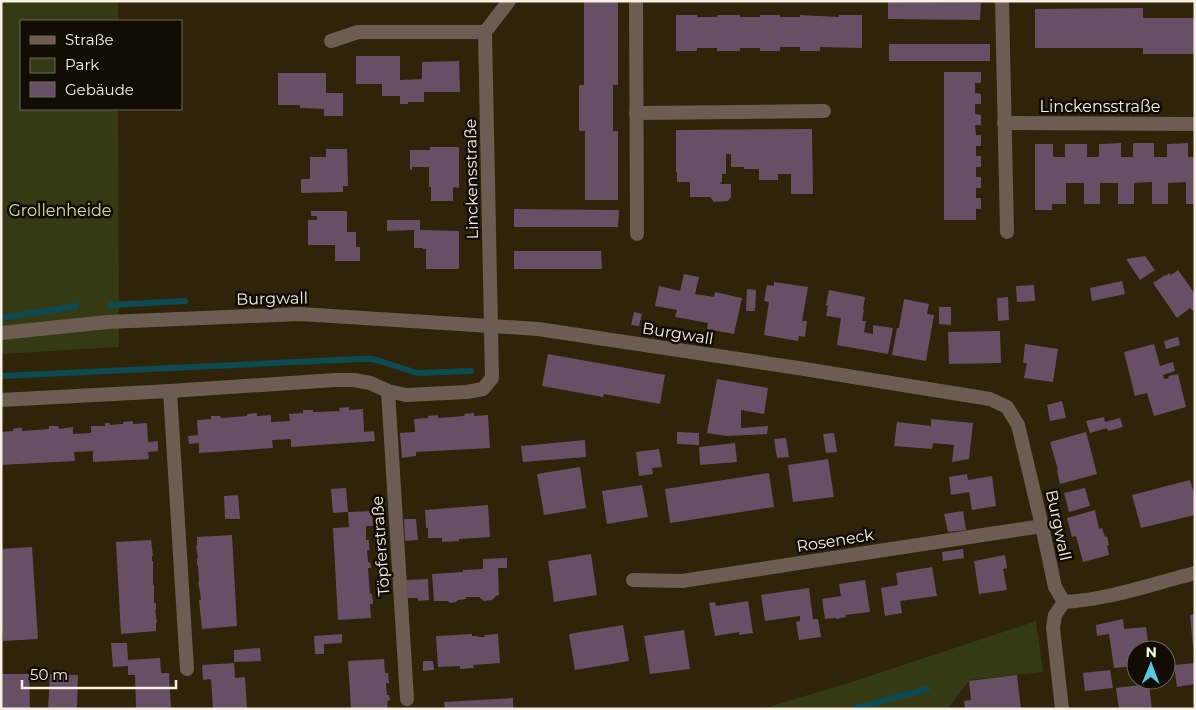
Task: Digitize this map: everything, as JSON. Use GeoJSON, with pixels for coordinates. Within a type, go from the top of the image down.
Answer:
{"type":"FeatureCollection","features":[{"type":"Feature","properties":{"kind":"street"},"geometry":{"type":"LineString","coordinates":[[331,41],[358,32],[485,32],[509,1]]}},
{"type":"Feature","properties":{"kind":"street"},"geometry":{"type":"LineString","coordinates":[[636,1],[637,234]]}},
{"type":"Feature","properties":{"kind":"street"},"geometry":{"type":"LineString","coordinates":[[1002,1],[1007,232]]}},
{"type":"Feature","properties":{"kind":"street","name":"Linckensstraße"},"geometry":{"type":"LineString","coordinates":[[485,32],[491,326]]}},
{"type":"Feature","properties":{"kind":"street"},"geometry":{"type":"LineString","coordinates":[[636,113],[824,111]]}},
{"type":"Feature","properties":{"kind":"street","name":"Linckensstraße"},"geometry":{"type":"LineString","coordinates":[[1004,123],[1195,124]]}},
{"type":"Feature","properties":{"kind":"street","name":"Burgwall"},"geometry":{"type":"LineString","coordinates":[[1,333],[108,322],[300,314],[538,329],[990,399],[1007,407],[1018,425],[1055,587],[1064,602]]}},
{"type":"Feature","properties":{"kind":"street"},"geometry":{"type":"LineString","coordinates":[[1,400],[335,380],[354,380],[370,383],[388,391],[406,395],[467,392],[483,388],[492,378],[491,326]]}},
{"type":"Feature","properties":{"kind":"street"},"geometry":{"type":"LineString","coordinates":[[170,391],[187,669]]}},
{"type":"Feature","properties":{"kind":"street","name":"Töpferstraße"},"geometry":{"type":"LineString","coordinates":[[388,391],[407,699]]}},
{"type":"Feature","properties":{"kind":"street","name":"Roseneck"},"geometry":{"type":"LineString","coordinates":[[633,580],[682,581],[1042,526]]}},
{"type":"Feature","properties":{"kind":"street"},"geometry":{"type":"LineString","coordinates":[[1062,709],[1052,628],[1055,615],[1064,602],[1081,601],[1195,573]]}},
{"type":"Feature","properties":{"kind":"green space","name":"Grollenheide"},"geometry":{"type":"Polygon","coordinates":[[[1,1],[118,1],[118,20],[20,20],[20,110],[118,110],[119,347],[1,354],[1,1]]]}},
{"type":"Feature","properties":{"kind":"green space"},"geometry":{"type":"Polygon","coordinates":[[[1036,621],[1043,672],[970,680],[947,709],[761,709],[855,681],[1036,621]]]}},
{"type":"Feature","properties":{"kind":"building"},"geometry":{"type":"Polygon","coordinates":[[[584,1],[618,1],[618,85],[613,85],[613,131],[618,131],[618,200],[585,200],[585,131],[579,131],[579,85],[584,85],[584,1]]]}},
{"type":"Feature","properties":{"kind":"building"},"geometry":{"type":"Polygon","coordinates":[[[888,2],[981,3],[980,20],[888,19],[888,2]]]}},
{"type":"Feature","properties":{"kind":"building"},"geometry":{"type":"Polygon","coordinates":[[[1143,8],[1143,18],[1195,18],[1195,54],[1143,54],[1143,48],[1035,48],[1035,9],[1143,8]]]}},
{"type":"Feature","properties":{"kind":"building"},"geometry":{"type":"Polygon","coordinates":[[[676,15],[697,15],[697,17],[740,15],[740,17],[760,17],[760,15],[780,15],[780,17],[800,17],[800,15],[839,17],[839,15],[862,15],[862,48],[820,47],[820,51],[800,51],[800,47],[780,47],[780,51],[740,48],[740,51],[717,51],[717,48],[697,48],[697,51],[676,51],[676,15]]]}},
{"type":"Feature","properties":{"kind":"building"},"geometry":{"type":"Polygon","coordinates":[[[889,44],[990,44],[990,61],[889,61],[889,44]]]}},
{"type":"Feature","properties":{"kind":"building"},"geometry":{"type":"Polygon","coordinates":[[[356,56],[400,56],[400,80],[422,79],[422,62],[459,61],[460,92],[424,92],[424,102],[400,104],[400,96],[382,96],[382,84],[356,84],[356,56]]]}},
{"type":"Feature","properties":{"kind":"building"},"geometry":{"type":"Polygon","coordinates":[[[944,72],[981,72],[981,83],[975,83],[975,93],[981,94],[981,104],[975,104],[975,114],[981,115],[981,125],[975,125],[976,135],[981,135],[981,146],[976,146],[976,156],[981,156],[981,167],[976,167],[976,177],[981,177],[981,188],[976,188],[976,198],[981,198],[981,209],[976,209],[976,220],[944,220],[944,72]]]}},
{"type":"Feature","properties":{"kind":"building"},"geometry":{"type":"Polygon","coordinates":[[[278,73],[326,73],[326,93],[343,93],[343,116],[324,116],[324,109],[300,108],[300,105],[278,105],[278,73]]]}},
{"type":"Feature","properties":{"kind":"building"},"geometry":{"type":"Polygon","coordinates":[[[812,129],[813,194],[791,194],[791,174],[778,174],[778,180],[759,180],[759,169],[731,167],[731,154],[726,154],[726,174],[722,174],[722,182],[720,182],[721,184],[731,184],[731,197],[728,201],[714,202],[710,197],[690,197],[690,182],[677,182],[676,130],[812,129]]]}},
{"type":"Feature","properties":{"kind":"building"},"geometry":{"type":"Polygon","coordinates":[[[1121,143],[1121,157],[1133,157],[1133,143],[1154,143],[1154,157],[1167,157],[1167,144],[1188,143],[1188,157],[1195,157],[1195,204],[1186,204],[1186,182],[1168,183],[1168,204],[1152,204],[1152,182],[1134,183],[1134,204],[1118,204],[1118,183],[1100,183],[1100,204],[1084,204],[1084,183],[1066,183],[1066,204],[1052,204],[1052,210],[1035,210],[1035,144],[1053,144],[1053,157],[1065,157],[1065,144],[1087,144],[1087,157],[1099,157],[1099,144],[1121,143]]]}},
{"type":"Feature","properties":{"kind":"building"},"geometry":{"type":"Polygon","coordinates":[[[430,147],[459,147],[459,188],[453,187],[453,201],[431,201],[429,167],[412,167],[412,170],[410,170],[410,150],[430,150],[430,147]]]}},
{"type":"Feature","properties":{"kind":"building"},"geometry":{"type":"Polygon","coordinates":[[[326,149],[347,149],[348,186],[343,186],[343,192],[301,193],[301,179],[310,179],[310,157],[326,157],[326,149]]]}},
{"type":"Feature","properties":{"kind":"building"},"geometry":{"type":"Polygon","coordinates":[[[514,209],[619,210],[618,227],[514,227],[514,209]]]}},
{"type":"Feature","properties":{"kind":"building"},"geometry":{"type":"Polygon","coordinates":[[[311,211],[347,211],[347,232],[356,232],[356,247],[360,247],[360,261],[335,261],[335,245],[308,245],[308,220],[317,220],[317,216],[311,216],[311,211]]]}},
{"type":"Feature","properties":{"kind":"building"},"geometry":{"type":"Polygon","coordinates":[[[387,220],[420,220],[420,230],[459,231],[459,269],[426,269],[426,249],[414,248],[414,230],[387,231],[387,220]]]}},
{"type":"Feature","properties":{"kind":"building"},"geometry":{"type":"Polygon","coordinates":[[[514,251],[601,251],[602,269],[514,269],[514,251]]]}},
{"type":"Feature","properties":{"kind":"building"},"geometry":{"type":"Polygon","coordinates":[[[1145,256],[1155,270],[1140,280],[1126,259],[1145,256]]]}},
{"type":"Feature","properties":{"kind":"building"},"geometry":{"type":"Polygon","coordinates":[[[1178,270],[1195,294],[1195,310],[1193,311],[1190,308],[1177,318],[1153,283],[1165,275],[1169,273],[1171,275],[1178,270]]]}},
{"type":"Feature","properties":{"kind":"building"},"geometry":{"type":"Polygon","coordinates":[[[684,274],[699,277],[695,294],[714,297],[715,292],[742,298],[734,334],[707,329],[708,323],[675,317],[677,310],[655,306],[659,286],[680,291],[684,274]]]}},
{"type":"Feature","properties":{"kind":"building"},"geometry":{"type":"Polygon","coordinates":[[[1122,281],[1125,294],[1092,301],[1090,288],[1122,281]]]}},
{"type":"Feature","properties":{"kind":"building"},"geometry":{"type":"Polygon","coordinates":[[[774,282],[808,287],[802,321],[807,321],[805,337],[799,336],[798,341],[764,335],[769,302],[764,301],[767,285],[774,286],[774,282]]]}},
{"type":"Feature","properties":{"kind":"building"},"geometry":{"type":"Polygon","coordinates":[[[1034,285],[1035,301],[1017,302],[1016,286],[1034,285]]]}},
{"type":"Feature","properties":{"kind":"building"},"geometry":{"type":"Polygon","coordinates":[[[747,289],[756,290],[755,311],[746,311],[747,289]]]}},
{"type":"Feature","properties":{"kind":"building"},"geometry":{"type":"Polygon","coordinates":[[[829,290],[865,297],[862,321],[866,321],[864,332],[873,334],[873,325],[893,328],[888,354],[837,345],[841,318],[826,316],[829,290]]]}},
{"type":"Feature","properties":{"kind":"building"},"geometry":{"type":"Polygon","coordinates":[[[1008,297],[1009,320],[998,321],[997,298],[1008,297]]]}},
{"type":"Feature","properties":{"kind":"building"},"geometry":{"type":"Polygon","coordinates":[[[904,299],[929,304],[927,314],[934,315],[926,361],[892,355],[904,299]]]}},
{"type":"Feature","properties":{"kind":"building"},"geometry":{"type":"Polygon","coordinates":[[[939,307],[951,307],[951,325],[939,324],[939,307]]]}},
{"type":"Feature","properties":{"kind":"building"},"geometry":{"type":"Polygon","coordinates":[[[634,312],[642,314],[639,326],[631,325],[634,312]]]}},
{"type":"Feature","properties":{"kind":"building"},"geometry":{"type":"Polygon","coordinates":[[[1000,331],[1001,363],[949,364],[948,332],[1000,331]]]}},
{"type":"Feature","properties":{"kind":"building"},"geometry":{"type":"Polygon","coordinates":[[[1178,337],[1180,345],[1166,349],[1164,341],[1178,337]]]}},
{"type":"Feature","properties":{"kind":"building"},"geometry":{"type":"Polygon","coordinates":[[[1025,344],[1058,349],[1053,382],[1024,378],[1027,363],[1023,363],[1025,344]]]}},
{"type":"Feature","properties":{"kind":"building"},"geometry":{"type":"Polygon","coordinates":[[[1154,344],[1160,366],[1173,362],[1175,371],[1163,375],[1164,379],[1178,374],[1186,407],[1154,416],[1147,393],[1135,396],[1124,352],[1154,344]]]}},
{"type":"Feature","properties":{"kind":"building"},"geometry":{"type":"Polygon","coordinates":[[[548,354],[665,375],[660,404],[604,394],[603,397],[542,386],[548,354]]]}},
{"type":"Feature","properties":{"kind":"building"},"geometry":{"type":"Polygon","coordinates":[[[717,379],[768,388],[764,414],[741,410],[741,428],[768,426],[767,434],[727,436],[707,433],[717,379]]]}},
{"type":"Feature","properties":{"kind":"building"},"geometry":{"type":"Polygon","coordinates":[[[1062,401],[1066,418],[1050,421],[1047,405],[1062,401]]]}},
{"type":"Feature","properties":{"kind":"building"},"geometry":{"type":"Polygon","coordinates":[[[349,407],[349,410],[363,409],[364,432],[374,431],[375,441],[291,447],[291,439],[272,440],[273,448],[199,453],[199,443],[189,444],[188,436],[198,435],[197,420],[211,419],[211,416],[220,416],[221,418],[247,416],[247,414],[257,413],[257,416],[271,415],[271,422],[290,421],[289,414],[303,413],[303,410],[313,410],[313,412],[340,411],[339,408],[349,407]]]}},
{"type":"Feature","properties":{"kind":"building"},"geometry":{"type":"Polygon","coordinates":[[[474,413],[474,416],[488,415],[490,448],[416,452],[416,456],[402,458],[400,433],[415,432],[414,419],[438,415],[438,418],[465,416],[464,414],[474,413]]]}},
{"type":"Feature","properties":{"kind":"building"},"geometry":{"type":"Polygon","coordinates":[[[1104,417],[1105,422],[1120,418],[1123,427],[1108,431],[1107,428],[1090,433],[1086,421],[1104,417]]]}},
{"type":"Feature","properties":{"kind":"building"},"geometry":{"type":"Polygon","coordinates":[[[931,419],[973,423],[969,459],[952,462],[954,445],[933,443],[932,449],[894,446],[897,422],[931,426],[931,419]]]}},
{"type":"Feature","properties":{"kind":"building"},"geometry":{"type":"Polygon","coordinates":[[[133,421],[133,424],[147,423],[148,442],[158,441],[158,451],[148,452],[149,459],[93,462],[93,451],[74,452],[75,461],[1,465],[1,432],[13,431],[13,429],[17,428],[22,428],[22,431],[49,429],[49,426],[58,426],[59,429],[73,427],[73,434],[91,433],[91,426],[105,426],[105,423],[110,423],[110,425],[123,424],[123,422],[133,421]]]}},
{"type":"Feature","properties":{"kind":"building"},"geometry":{"type":"Polygon","coordinates":[[[677,432],[699,433],[699,445],[677,444],[677,432]]]}},
{"type":"Feature","properties":{"kind":"building"},"geometry":{"type":"Polygon","coordinates":[[[1086,432],[1097,474],[1060,484],[1050,442],[1086,432]]]}},
{"type":"Feature","properties":{"kind":"building"},"geometry":{"type":"Polygon","coordinates":[[[834,433],[837,452],[826,453],[823,434],[834,433]]]}},
{"type":"Feature","properties":{"kind":"building"},"geometry":{"type":"Polygon","coordinates":[[[786,438],[789,457],[777,458],[774,439],[786,438]]]}},
{"type":"Feature","properties":{"kind":"building"},"geometry":{"type":"Polygon","coordinates":[[[585,440],[586,457],[523,462],[521,446],[585,440]]]}},
{"type":"Feature","properties":{"kind":"building"},"geometry":{"type":"Polygon","coordinates":[[[735,443],[737,462],[700,465],[699,447],[735,443]]]}},
{"type":"Feature","properties":{"kind":"building"},"geometry":{"type":"Polygon","coordinates":[[[659,449],[662,467],[652,468],[653,474],[639,476],[636,452],[659,449]]]}},
{"type":"Feature","properties":{"kind":"building"},"geometry":{"type":"Polygon","coordinates":[[[828,459],[834,497],[793,502],[788,465],[828,459]]]}},
{"type":"Feature","properties":{"kind":"building"},"geometry":{"type":"Polygon","coordinates":[[[580,467],[586,508],[544,515],[537,474],[580,467]]]}},
{"type":"Feature","properties":{"kind":"building"},"geometry":{"type":"Polygon","coordinates":[[[769,473],[774,507],[670,523],[665,489],[769,473]]]}},
{"type":"Feature","properties":{"kind":"building"},"geometry":{"type":"Polygon","coordinates":[[[967,474],[968,480],[992,476],[996,506],[972,510],[969,492],[951,495],[949,477],[967,474]]]}},
{"type":"Feature","properties":{"kind":"building"},"geometry":{"type":"Polygon","coordinates":[[[1190,480],[1195,497],[1195,515],[1141,528],[1132,495],[1190,480]]]}},
{"type":"Feature","properties":{"kind":"building"},"geometry":{"type":"Polygon","coordinates":[[[642,485],[648,517],[607,524],[602,491],[642,485]]]}},
{"type":"Feature","properties":{"kind":"building"},"geometry":{"type":"Polygon","coordinates":[[[346,488],[348,512],[333,513],[331,489],[346,488]]]}},
{"type":"Feature","properties":{"kind":"building"},"geometry":{"type":"Polygon","coordinates":[[[1085,488],[1090,506],[1069,512],[1064,493],[1085,488]]]}},
{"type":"Feature","properties":{"kind":"building"},"geometry":{"type":"Polygon","coordinates":[[[238,495],[240,519],[225,519],[224,496],[238,495]]]}},
{"type":"Feature","properties":{"kind":"building"},"geometry":{"type":"Polygon","coordinates":[[[488,505],[490,537],[442,542],[442,538],[428,538],[425,510],[488,505]]]}},
{"type":"Feature","properties":{"kind":"building"},"geometry":{"type":"Polygon","coordinates":[[[1095,510],[1099,529],[1102,528],[1105,537],[1107,536],[1109,555],[1083,562],[1076,536],[1072,537],[1067,518],[1095,510]]]}},
{"type":"Feature","properties":{"kind":"building"},"geometry":{"type":"Polygon","coordinates":[[[372,511],[373,526],[366,526],[366,540],[369,540],[370,550],[367,550],[368,562],[370,562],[371,568],[368,568],[370,594],[372,594],[373,604],[370,604],[371,618],[338,620],[333,528],[349,527],[348,512],[372,511]]]}},
{"type":"Feature","properties":{"kind":"building"},"geometry":{"type":"Polygon","coordinates":[[[963,511],[966,530],[948,532],[944,514],[963,511]]]}},
{"type":"Feature","properties":{"kind":"building"},"geometry":{"type":"Polygon","coordinates":[[[404,519],[416,519],[418,540],[405,541],[404,519]]]}},
{"type":"Feature","properties":{"kind":"building"},"geometry":{"type":"Polygon","coordinates":[[[232,535],[237,626],[202,629],[197,565],[197,537],[232,535]]]}},
{"type":"Feature","properties":{"kind":"building"},"geometry":{"type":"Polygon","coordinates":[[[151,540],[154,603],[156,603],[156,631],[121,634],[116,542],[151,540]]]}},
{"type":"Feature","properties":{"kind":"building"},"geometry":{"type":"Polygon","coordinates":[[[32,547],[38,639],[3,641],[1,549],[32,547]]]}},
{"type":"Feature","properties":{"kind":"building"},"geometry":{"type":"Polygon","coordinates":[[[963,549],[964,558],[943,561],[942,552],[963,549]]]}},
{"type":"Feature","properties":{"kind":"building"},"geometry":{"type":"Polygon","coordinates":[[[591,554],[597,595],[554,602],[548,561],[591,554]]]}},
{"type":"Feature","properties":{"kind":"building"},"geometry":{"type":"Polygon","coordinates":[[[1005,555],[1007,568],[1003,569],[1007,590],[979,594],[974,561],[1005,555]]]}},
{"type":"Feature","properties":{"kind":"building"},"geometry":{"type":"Polygon","coordinates":[[[507,558],[507,568],[498,568],[499,595],[492,600],[484,601],[479,597],[466,597],[466,599],[450,603],[448,601],[434,601],[432,574],[483,569],[483,559],[507,558]]]}},
{"type":"Feature","properties":{"kind":"building"},"geometry":{"type":"Polygon","coordinates":[[[932,567],[937,596],[900,601],[902,613],[885,616],[881,588],[898,585],[896,573],[932,567]]]}},
{"type":"Feature","properties":{"kind":"building"},"geometry":{"type":"Polygon","coordinates":[[[428,579],[429,600],[418,601],[418,598],[407,598],[406,580],[428,579]]]}},
{"type":"Feature","properties":{"kind":"building"},"geometry":{"type":"Polygon","coordinates":[[[865,580],[870,612],[845,615],[846,617],[836,619],[825,619],[822,599],[841,596],[839,584],[865,580]]]}},
{"type":"Feature","properties":{"kind":"building"},"geometry":{"type":"Polygon","coordinates":[[[809,588],[813,619],[818,619],[821,637],[799,640],[796,622],[800,621],[800,616],[765,621],[761,595],[809,588]]]}},
{"type":"Feature","properties":{"kind":"building"},"geometry":{"type":"Polygon","coordinates":[[[748,601],[753,633],[739,635],[739,632],[715,636],[709,603],[715,602],[716,606],[748,601]]]}},
{"type":"Feature","properties":{"kind":"building"},"geometry":{"type":"Polygon","coordinates":[[[1195,614],[1195,647],[1193,647],[1190,615],[1195,614]]]}},
{"type":"Feature","properties":{"kind":"building"},"geometry":{"type":"Polygon","coordinates":[[[1123,619],[1124,629],[1146,627],[1148,640],[1126,640],[1126,667],[1114,668],[1109,634],[1097,636],[1096,625],[1123,619]]]}},
{"type":"Feature","properties":{"kind":"building"},"geometry":{"type":"Polygon","coordinates":[[[623,625],[629,661],[575,670],[569,634],[623,625]]]}},
{"type":"Feature","properties":{"kind":"building"},"geometry":{"type":"Polygon","coordinates":[[[684,630],[690,669],[650,674],[644,636],[684,630]]]}},
{"type":"Feature","properties":{"kind":"building"},"geometry":{"type":"Polygon","coordinates":[[[342,634],[342,643],[324,644],[324,654],[315,654],[314,636],[342,634]]]}},
{"type":"Feature","properties":{"kind":"building"},"geometry":{"type":"Polygon","coordinates":[[[472,634],[472,636],[484,637],[485,635],[498,634],[500,663],[473,665],[474,668],[460,669],[460,666],[438,667],[436,636],[472,634]]]}},
{"type":"Feature","properties":{"kind":"building"},"geometry":{"type":"Polygon","coordinates":[[[111,643],[127,643],[128,660],[160,658],[161,673],[169,673],[171,709],[136,709],[135,675],[128,675],[128,666],[113,667],[111,643]]]}},
{"type":"Feature","properties":{"kind":"building"},"geometry":{"type":"Polygon","coordinates":[[[260,648],[261,661],[234,662],[234,650],[260,648]]]}},
{"type":"Feature","properties":{"kind":"building"},"geometry":{"type":"Polygon","coordinates":[[[384,659],[385,673],[388,673],[389,683],[386,683],[387,695],[389,695],[390,700],[387,701],[388,709],[351,709],[348,661],[384,659]]]}},
{"type":"Feature","properties":{"kind":"building"},"geometry":{"type":"Polygon","coordinates":[[[423,661],[433,661],[434,670],[423,671],[423,661]]]}},
{"type":"Feature","properties":{"kind":"building"},"geometry":{"type":"Polygon","coordinates":[[[234,663],[235,678],[245,677],[247,709],[213,709],[211,679],[203,680],[202,665],[234,663]]]}},
{"type":"Feature","properties":{"kind":"building"},"geometry":{"type":"Polygon","coordinates":[[[1195,663],[1195,684],[1177,687],[1176,665],[1195,663]]]}},
{"type":"Feature","properties":{"kind":"building"},"geometry":{"type":"Polygon","coordinates":[[[1110,670],[1113,688],[1085,691],[1083,673],[1110,670]]]}},
{"type":"Feature","properties":{"kind":"building"},"geometry":{"type":"Polygon","coordinates":[[[1,674],[29,674],[30,709],[2,709],[1,674]]]}},
{"type":"Feature","properties":{"kind":"building"},"geometry":{"type":"Polygon","coordinates":[[[50,674],[78,675],[77,709],[48,709],[50,674]]]}},
{"type":"Feature","properties":{"kind":"building"},"geometry":{"type":"Polygon","coordinates":[[[1017,675],[1021,709],[965,709],[964,701],[971,700],[969,681],[1017,675]]]}},
{"type":"Feature","properties":{"kind":"building"},"geometry":{"type":"Polygon","coordinates":[[[1126,687],[1126,690],[1150,690],[1152,709],[1119,709],[1116,688],[1126,687]]]}},
{"type":"Feature","properties":{"kind":"building"},"geometry":{"type":"Polygon","coordinates":[[[513,698],[513,709],[445,709],[444,702],[513,698]]]}},
{"type":"Feature","properties":{"kind":"waterway"},"geometry":{"type":"LineString","coordinates":[[110,305],[185,301]]}},
{"type":"Feature","properties":{"kind":"waterway"},"geometry":{"type":"LineString","coordinates":[[1,318],[76,306]]}},
{"type":"Feature","properties":{"kind":"waterway"},"geometry":{"type":"LineString","coordinates":[[1,376],[359,359],[372,359],[417,373],[471,371]]}},
{"type":"Feature","properties":{"kind":"waterway"},"geometry":{"type":"LineString","coordinates":[[852,709],[927,689]]}}]}
